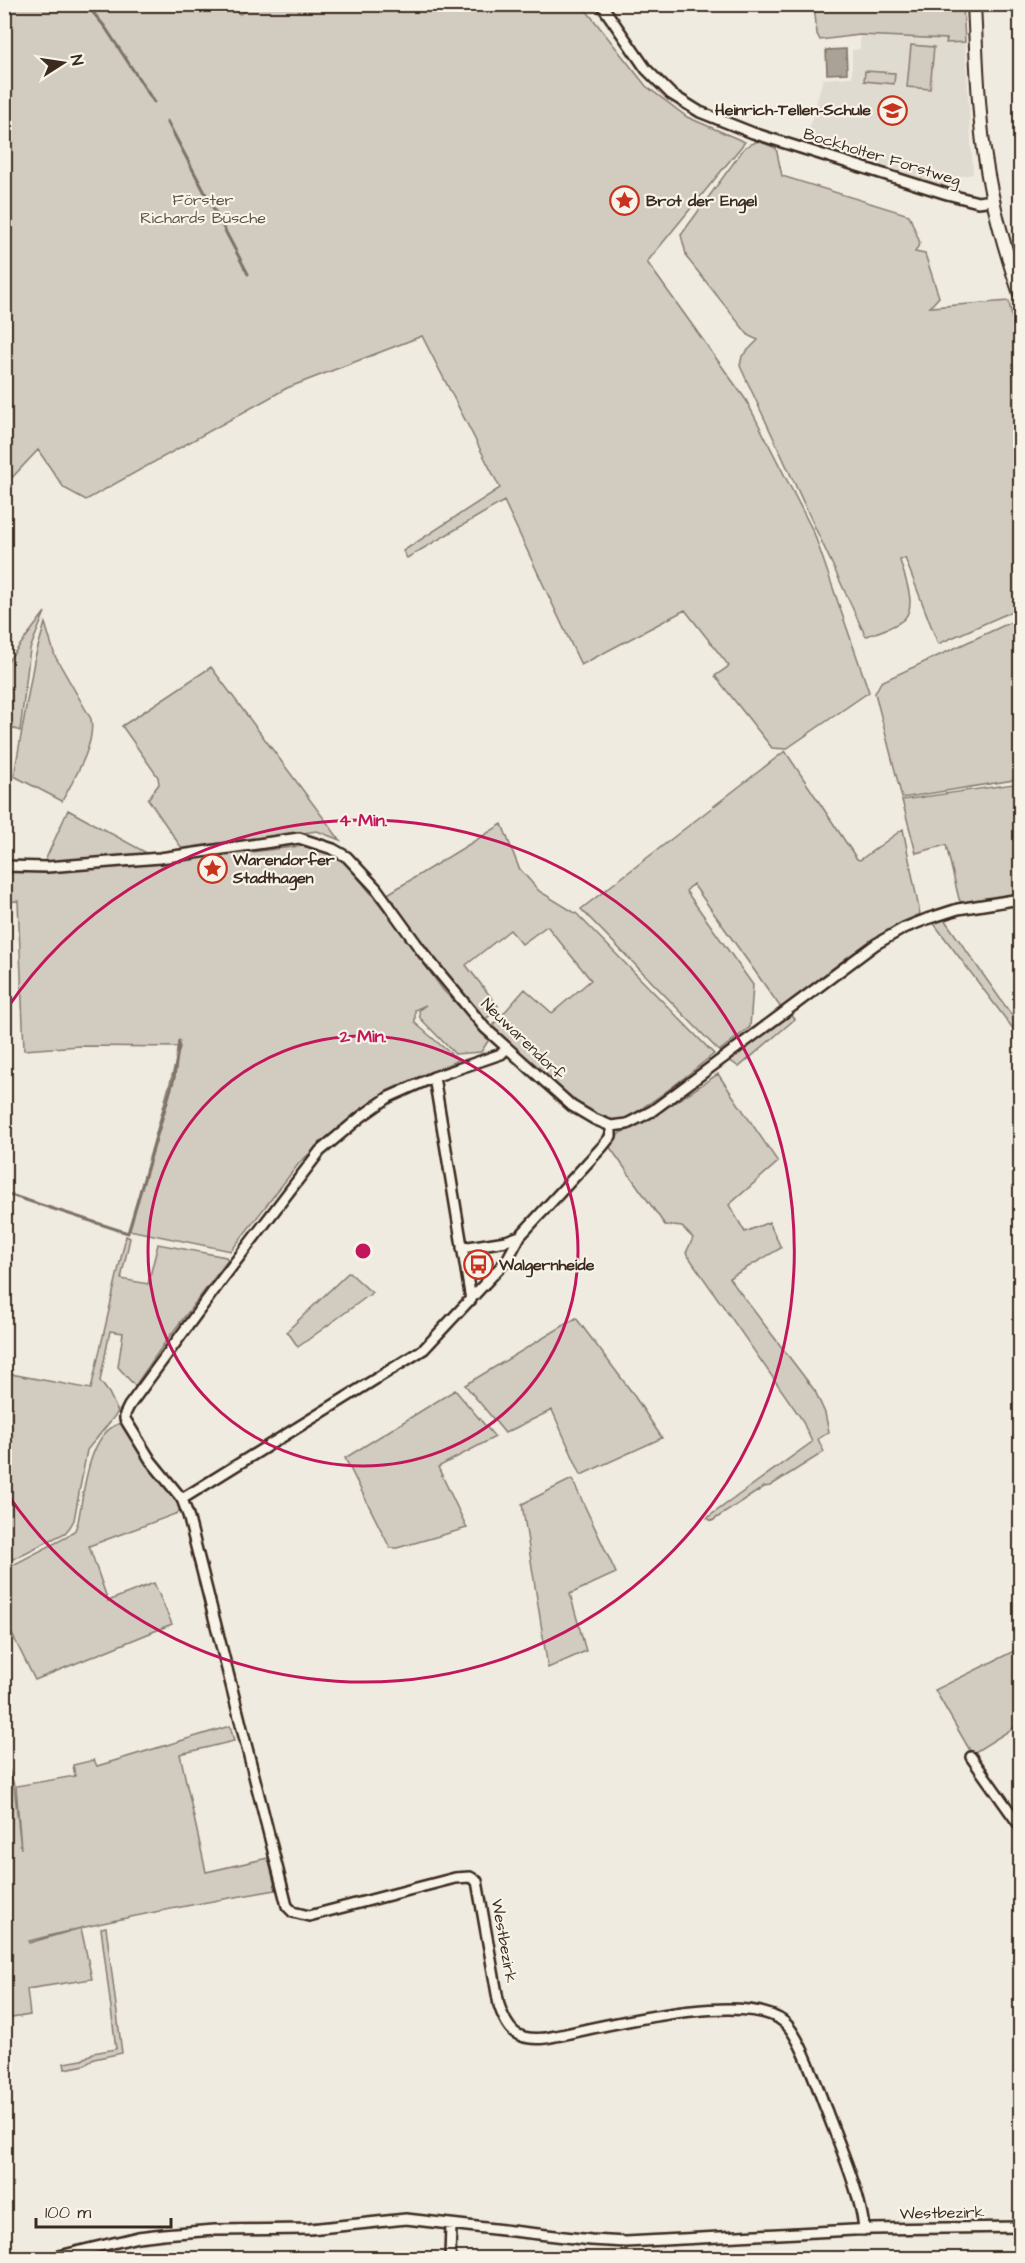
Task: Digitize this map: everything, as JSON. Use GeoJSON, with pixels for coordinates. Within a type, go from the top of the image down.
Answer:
{"type":"FeatureCollection","features":[{"type":"Feature","properties":{"kind":"street","name":"Bockholter Forstweg"},"geometry":{"type":"LineString","coordinates":[[601,4],[646,69],[671,94],[700,112],[753,133],[947,194],[978,202],[993,200]]}},
{"type":"Feature","properties":{"kind":"street"},"geometry":{"type":"LineString","coordinates":[[974,4],[981,125],[993,200],[1020,294]]}},
{"type":"Feature","properties":{"kind":"street","name":"Neuwarendorf"},"geometry":{"type":"LineString","coordinates":[[4,866],[47,867],[160,858],[299,838],[333,849],[346,857],[376,888],[423,954],[485,1028],[506,1049],[572,1106],[611,1126]]}},
{"type":"Feature","properties":{"kind":"street"},"geometry":{"type":"LineString","coordinates":[[506,1049],[501,1054],[434,1077],[390,1097],[362,1116],[320,1151],[129,1406],[125,1419],[140,1446],[182,1499],[424,1349],[507,1260],[520,1236],[603,1146],[611,1136],[611,1126],[627,1124],[652,1111],[856,957],[904,928],[958,909],[1020,899]]}},
{"type":"Feature","properties":{"kind":"street"},"geometry":{"type":"LineString","coordinates":[[434,1077],[471,1300]]}},
{"type":"Feature","properties":{"kind":"street"},"geometry":{"type":"LineString","coordinates":[[462,1248],[506,1241],[520,1236]]}},
{"type":"Feature","properties":{"kind":"street","name":"Westbezirk"},"geometry":{"type":"LineString","coordinates":[[182,1499],[188,1515],[287,1906],[293,1912],[309,1916],[455,1878],[470,1877],[477,1881],[502,2013],[507,2026],[521,2037],[546,2038],[699,2010],[727,2009],[760,2012],[774,2016],[785,2023],[799,2044],[843,2156],[864,2230]]}},
{"type":"Feature","properties":{"kind":"street"},"geometry":{"type":"LineString","coordinates":[[971,1757],[1020,1826]]}},
{"type":"Feature","properties":{"kind":"street","name":"Westbezirk"},"geometry":{"type":"LineString","coordinates":[[51,2259],[138,2237],[188,2231],[310,2229],[406,2219],[591,2240],[627,2241],[864,2230],[1020,2227]]}},
{"type":"Feature","properties":{"kind":"street"},"geometry":{"type":"LineString","coordinates":[[450,2259],[451,2225]]}},
{"type":"Feature","properties":{"kind":"shaded area","name":"Heinrich-Tellen-Schule"},"geometry":{"type":"Polygon","coordinates":[[[860,35],[947,39],[947,43],[965,42],[973,174],[949,178],[946,186],[805,143],[823,79],[852,77],[852,50],[860,49],[860,35]]]}},
{"type":"Feature","properties":{"kind":"shaded area"},"geometry":{"type":"Polygon","coordinates":[[[846,49],[847,73],[827,74],[826,50],[846,49]]]}},
{"type":"Feature","properties":{"kind":"green space","name":"Förster Richards Büsche"},"geometry":{"type":"Polygon","coordinates":[[[254,4],[582,5],[646,86],[687,117],[745,142],[647,262],[746,400],[814,533],[869,692],[786,749],[772,748],[715,676],[729,666],[685,610],[581,665],[504,501],[407,558],[403,551],[500,488],[422,336],[287,388],[86,500],[64,488],[38,450],[5,485],[5,5],[227,5],[240,14],[254,4]]]}},
{"type":"Feature","properties":{"kind":"green space"},"geometry":{"type":"Polygon","coordinates":[[[814,5],[963,5],[965,42],[946,43],[947,39],[860,35],[820,40],[817,34],[814,5]]]}},
{"type":"Feature","properties":{"kind":"green space"},"geometry":{"type":"Polygon","coordinates":[[[911,45],[934,47],[930,89],[907,87],[911,45]]]}},
{"type":"Feature","properties":{"kind":"green space"},"geometry":{"type":"Polygon","coordinates":[[[865,71],[895,73],[894,84],[864,81],[865,71]]]}},
{"type":"Feature","properties":{"kind":"green space"},"geometry":{"type":"Polygon","coordinates":[[[758,141],[776,148],[782,176],[909,215],[920,243],[915,252],[925,254],[939,297],[930,307],[1009,301],[1012,319],[1020,339],[1020,608],[938,644],[905,558],[900,560],[910,605],[905,618],[887,629],[865,635],[740,366],[742,356],[758,340],[749,336],[687,258],[681,235],[745,147],[758,141]]]}},
{"type":"Feature","properties":{"kind":"green space"},"geometry":{"type":"Polygon","coordinates":[[[45,612],[30,649],[20,731],[7,726],[5,728],[5,665],[45,612]]]}},
{"type":"Feature","properties":{"kind":"green space"},"geometry":{"type":"Polygon","coordinates":[[[1020,618],[1020,779],[902,798],[875,693],[881,682],[1020,618]]]}},
{"type":"Feature","properties":{"kind":"green space"},"geometry":{"type":"Polygon","coordinates":[[[45,623],[55,656],[91,719],[92,729],[78,772],[62,801],[14,776],[34,661],[45,623]]]}},
{"type":"Feature","properties":{"kind":"green space"},"geometry":{"type":"Polygon","coordinates":[[[211,667],[340,840],[317,831],[183,850],[148,799],[159,784],[158,777],[122,726],[211,667]]]}},
{"type":"Feature","properties":{"kind":"green space"},"geometry":{"type":"Polygon","coordinates":[[[785,751],[857,859],[860,860],[903,829],[920,914],[865,945],[781,1008],[693,884],[686,891],[753,985],[750,1027],[719,1051],[581,909],[785,751]]]}},
{"type":"Feature","properties":{"kind":"green space"},"geometry":{"type":"Polygon","coordinates":[[[1020,783],[1020,893],[962,904],[946,845],[916,853],[902,800],[1020,783]]]}},
{"type":"Feature","properties":{"kind":"green space"},"geometry":{"type":"Polygon","coordinates":[[[68,810],[145,852],[144,855],[44,863],[68,810]]]}},
{"type":"Feature","properties":{"kind":"green space"},"geometry":{"type":"Polygon","coordinates":[[[502,824],[519,868],[539,891],[577,914],[714,1054],[671,1088],[626,1119],[611,1120],[575,1102],[537,1071],[494,1029],[494,1024],[525,989],[552,1013],[591,980],[547,926],[522,944],[510,930],[466,965],[498,1006],[490,1016],[483,1020],[386,895],[502,824]]]}},
{"type":"Feature","properties":{"kind":"green space"},"geometry":{"type":"Polygon","coordinates":[[[310,845],[342,858],[394,922],[443,990],[490,1038],[481,1052],[455,1054],[420,1018],[419,1010],[426,1005],[415,1010],[415,1023],[458,1060],[412,1081],[358,1111],[300,1162],[231,1251],[129,1230],[180,1047],[80,1046],[24,1050],[18,901],[5,902],[4,868],[49,872],[174,861],[310,845]]]}},
{"type":"Feature","properties":{"kind":"green space"},"geometry":{"type":"Polygon","coordinates":[[[944,919],[1020,1027],[1020,1038],[932,921],[944,919]]]}},
{"type":"Feature","properties":{"kind":"green space"},"geometry":{"type":"Polygon","coordinates":[[[791,1015],[795,1019],[739,1067],[729,1060],[791,1015]]]}},
{"type":"Feature","properties":{"kind":"green space"},"geometry":{"type":"Polygon","coordinates":[[[718,1074],[778,1162],[729,1205],[745,1232],[769,1222],[781,1248],[729,1278],[815,1391],[825,1413],[829,1432],[818,1439],[824,1452],[712,1521],[707,1518],[812,1442],[801,1418],[686,1253],[693,1238],[682,1227],[665,1225],[609,1146],[620,1133],[654,1116],[718,1074]]]}},
{"type":"Feature","properties":{"kind":"green space"},"geometry":{"type":"Polygon","coordinates":[[[126,1236],[130,1238],[121,1279],[148,1284],[158,1244],[226,1257],[228,1260],[135,1386],[118,1367],[123,1333],[110,1331],[100,1381],[118,1412],[87,1450],[74,1520],[65,1533],[5,1563],[5,1373],[91,1389],[126,1236]]]}},
{"type":"Feature","properties":{"kind":"green space"},"geometry":{"type":"Polygon","coordinates":[[[349,1272],[372,1293],[298,1347],[287,1331],[349,1272]]]}},
{"type":"Feature","properties":{"kind":"green space"},"geometry":{"type":"Polygon","coordinates":[[[576,1318],[631,1391],[662,1438],[581,1475],[552,1410],[505,1433],[465,1385],[576,1318]]]}},
{"type":"Feature","properties":{"kind":"green space"},"geometry":{"type":"Polygon","coordinates":[[[455,1390],[495,1437],[438,1467],[467,1528],[390,1548],[345,1458],[455,1390]]]}},
{"type":"Feature","properties":{"kind":"green space"},"geometry":{"type":"Polygon","coordinates":[[[122,1423],[137,1448],[181,1506],[178,1513],[89,1546],[108,1601],[154,1583],[172,1624],[35,1680],[5,1620],[5,1574],[9,1567],[67,1537],[75,1530],[95,1450],[102,1437],[111,1428],[122,1423]]]}},
{"type":"Feature","properties":{"kind":"green space"},"geometry":{"type":"Polygon","coordinates":[[[572,1479],[616,1573],[570,1594],[586,1651],[548,1668],[522,1504],[572,1479]]]}},
{"type":"Feature","properties":{"kind":"green space"},"geometry":{"type":"Polygon","coordinates":[[[1020,1648],[1020,1724],[972,1754],[935,1690],[1020,1648]]]}},
{"type":"Feature","properties":{"kind":"green space"},"geometry":{"type":"Polygon","coordinates":[[[230,1726],[234,1741],[180,1754],[206,1872],[268,1858],[276,1890],[151,1912],[81,1928],[92,1979],[27,1989],[30,2015],[5,2019],[5,1758],[14,1785],[21,1849],[16,1786],[75,1776],[73,1765],[94,1760],[97,1766],[230,1726]],[[76,1929],[29,1941],[29,1943],[76,1929]]]}},
{"type":"Feature","properties":{"kind":"green space"},"geometry":{"type":"Polygon","coordinates":[[[106,1927],[122,2053],[65,2069],[64,2063],[82,2060],[93,2053],[116,2049],[101,1928],[106,1927]]]}},
{"type":"Feature","properties":{"kind":"waterway"},"geometry":{"type":"LineString","coordinates":[[86,4],[105,27],[154,102]]}},
{"type":"Feature","properties":{"kind":"waterway"},"geometry":{"type":"LineString","coordinates":[[167,121],[248,274]]}},
{"type":"Feature","properties":{"kind":"waterway"},"geometry":{"type":"LineString","coordinates":[[4,1193],[128,1233],[174,1078],[179,1041]]}},
{"type":"Feature","properties":{"kind":"place","name":"Heinrich-Tellen-Schule"},"geometry":{"type":"Point","coordinates":[892,110]}},
{"type":"Feature","properties":{"kind":"place","name":"Brot der Engel"},"geometry":{"type":"Point","coordinates":[625,201]}},
{"type":"Feature","properties":{"kind":"place","name":"Warendorfer Stadthagen"},"geometry":{"type":"Point","coordinates":[212,869]}},
{"type":"Feature","properties":{"kind":"place","name":"Walgernheide"},"geometry":{"type":"Point","coordinates":[478,1265]}}]}
